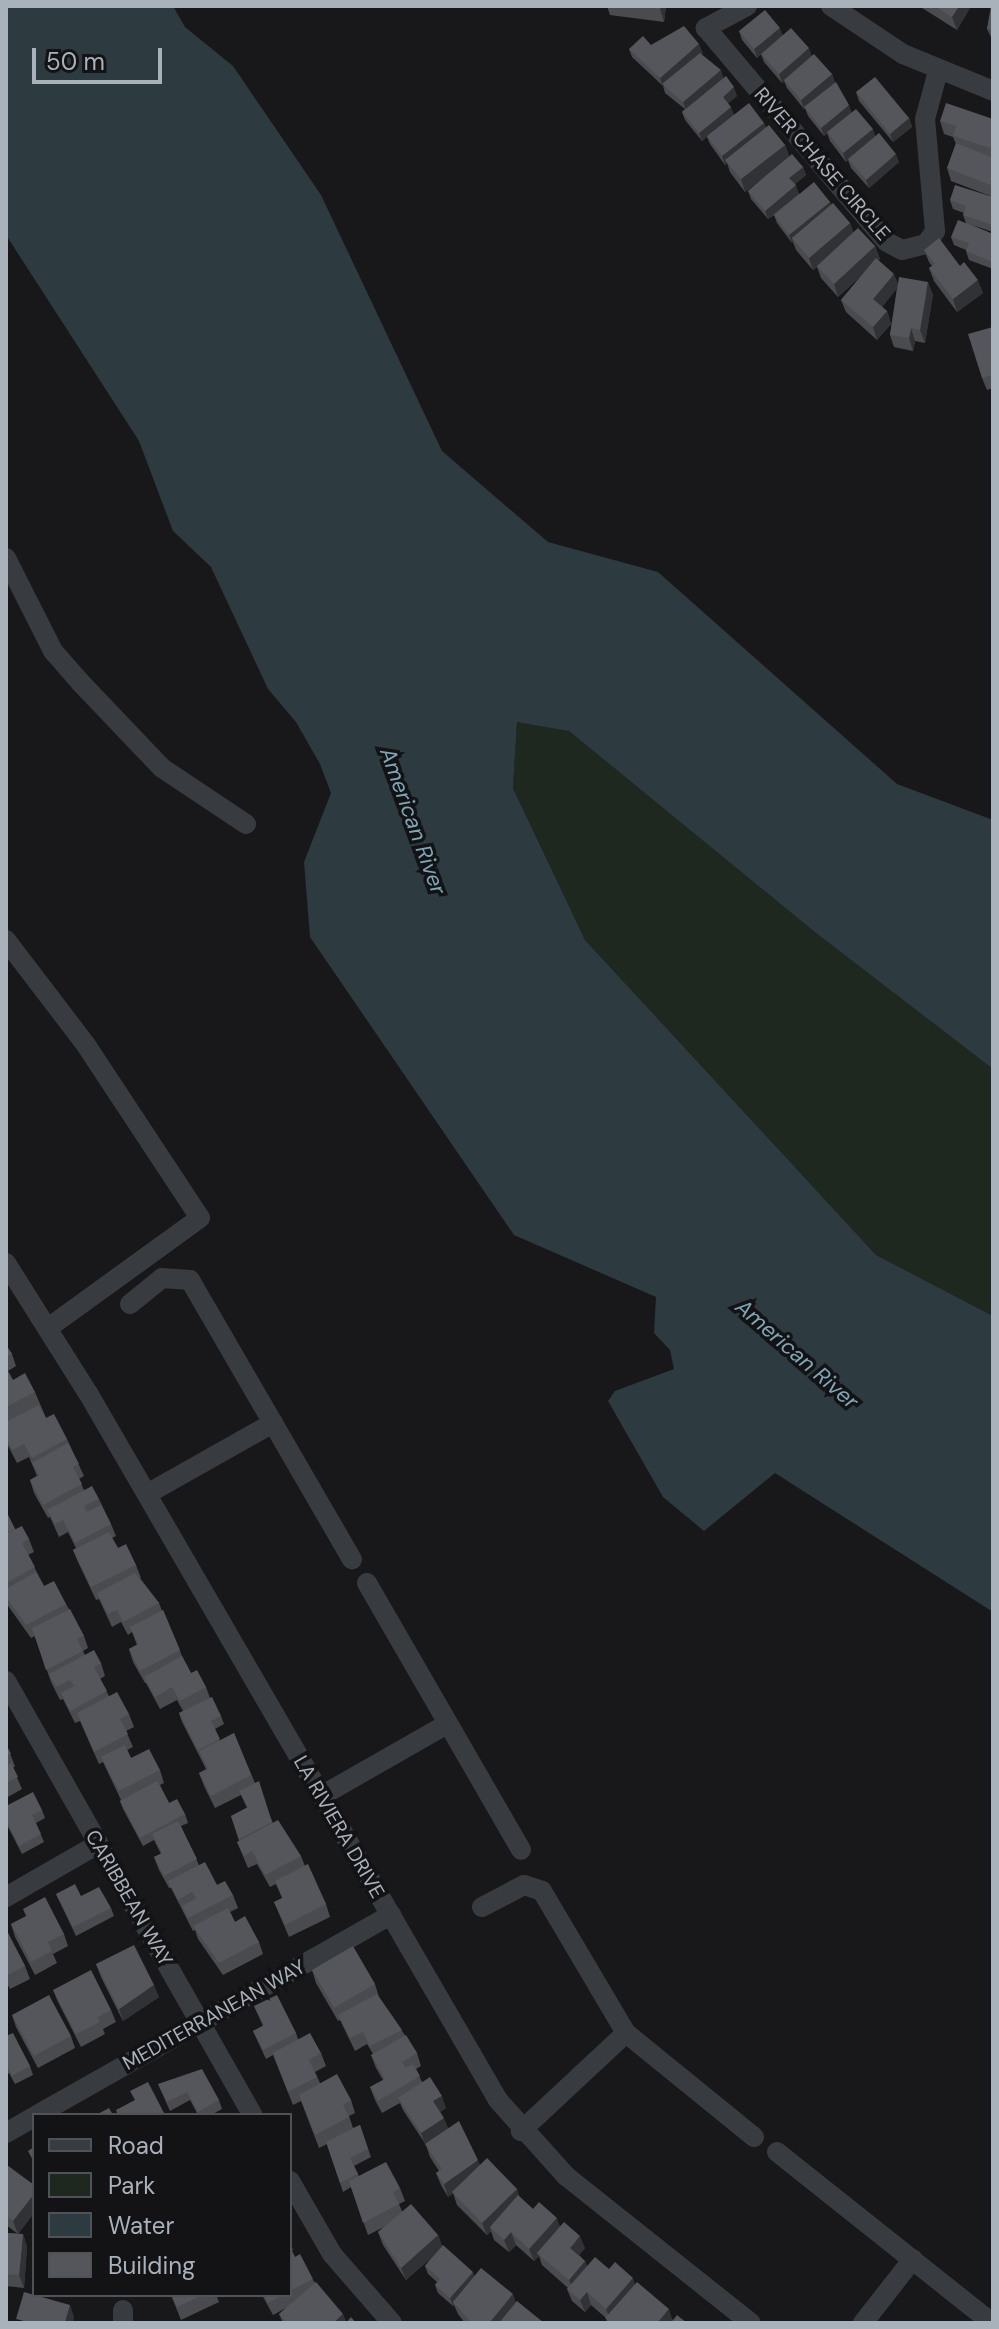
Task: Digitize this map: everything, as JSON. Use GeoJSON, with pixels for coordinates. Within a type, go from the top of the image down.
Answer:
{"type":"FeatureCollection","features":[{"type":"Feature","properties":{"kind":"street","name":"RIVER CHASE CIRCLE"},"geometry":{"type":"LineString","coordinates":[[747,6],[706,28],[887,242],[902,250],[926,244],[935,231],[925,119],[938,71]]}},
{"type":"Feature","properties":{"kind":"street"},"geometry":{"type":"LineString","coordinates":[[831,6],[880,41],[938,71],[993,91]]}},
{"type":"Feature","properties":{"kind":"street"},"geometry":{"type":"LineString","coordinates":[[6,558],[53,651],[81,683],[162,768],[246,824]]}},
{"type":"Feature","properties":{"kind":"street"},"geometry":{"type":"LineString","coordinates":[[6,940],[86,1045],[200,1218],[48,1328]]}},
{"type":"Feature","properties":{"kind":"street","name":"LA RIVIERA DRIVE"},"geometry":{"type":"LineString","coordinates":[[6,1263],[147,1494],[321,1796],[521,2131],[566,2176],[751,2323]]}},
{"type":"Feature","properties":{"kind":"street"},"geometry":{"type":"LineString","coordinates":[[130,1304],[162,1278],[190,1280],[352,1560]]}},
{"type":"Feature","properties":{"kind":"street"},"geometry":{"type":"LineString","coordinates":[[147,1494],[273,1423]]}},
{"type":"Feature","properties":{"kind":"street"},"geometry":{"type":"LineString","coordinates":[[367,1583],[521,1850]]}},
{"type":"Feature","properties":{"kind":"street","name":"CARIBBEAN WAY"},"geometry":{"type":"LineString","coordinates":[[6,1681],[252,2113]]}},
{"type":"Feature","properties":{"kind":"street"},"geometry":{"type":"LineString","coordinates":[[321,1796],[447,1724]]}},
{"type":"Feature","properties":{"kind":"street"},"geometry":{"type":"LineString","coordinates":[[6,1897],[98,1844]]}},
{"type":"Feature","properties":{"kind":"street"},"geometry":{"type":"LineString","coordinates":[[482,1907],[524,1885],[542,1891],[626,2033],[754,2137]]}},
{"type":"Feature","properties":{"kind":"street","name":"MEDITERRANEAN WAY"},"geometry":{"type":"LineString","coordinates":[[40,2113],[391,1915]]}},
{"type":"Feature","properties":{"kind":"street"},"geometry":{"type":"LineString","coordinates":[[521,2131],[626,2033]]}},
{"type":"Feature","properties":{"kind":"street","name":"MEDITERRANEAN WAY"},"geometry":{"type":"LineString","coordinates":[[6,2133],[32,2118]]}},
{"type":"Feature","properties":{"kind":"street"},"geometry":{"type":"LineString","coordinates":[[777,2152],[992,2323]]}},
{"type":"Feature","properties":{"kind":"street"},"geometry":{"type":"LineString","coordinates":[[292,2184],[332,2254],[392,2323]]}},
{"type":"Feature","properties":{"kind":"street"},"geometry":{"type":"LineString","coordinates":[[863,2323],[913,2259]]}},
{"type":"Feature","properties":{"kind":"green space"},"geometry":{"type":"Polygon","coordinates":[[[517,721],[569,731],[816,933],[993,1069],[993,1316],[876,1255],[585,940],[513,787],[517,721]]]}},
{"type":"Feature","properties":{"kind":"water","name":"American River"},"geometry":{"type":"Polygon","coordinates":[[[6,6],[173,6],[185,27],[233,66],[321,195],[442,451],[548,542],[658,572],[897,784],[993,820],[993,1069],[816,933],[569,731],[517,722],[513,788],[585,940],[876,1255],[993,1316],[993,1612],[775,1473],[704,1531],[663,1497],[608,1401],[615,1391],[674,1369],[670,1350],[654,1333],[656,1297],[514,1235],[310,937],[304,862],[331,793],[320,764],[296,722],[268,689],[211,567],[173,531],[139,441],[6,235],[6,6]]]}},
{"type":"Feature","properties":{"kind":"building"},"geometry":{"type":"Polygon","coordinates":[[[632,6],[660,6],[660,9],[632,6]]]}},
{"type":"Feature","properties":{"kind":"building"},"geometry":{"type":"Polygon","coordinates":[[[934,6],[959,6],[952,17],[934,6]]]}},
{"type":"Feature","properties":{"kind":"building"},"geometry":{"type":"Polygon","coordinates":[[[993,6],[993,30],[987,29],[993,6]]]}},
{"type":"Feature","properties":{"kind":"building"},"geometry":{"type":"Polygon","coordinates":[[[765,10],[780,28],[754,49],[739,31],[765,10]]]}},
{"type":"Feature","properties":{"kind":"building"},"geometry":{"type":"Polygon","coordinates":[[[684,26],[699,44],[660,78],[629,49],[643,36],[651,45],[684,26]]]}},
{"type":"Feature","properties":{"kind":"building"},"geometry":{"type":"Polygon","coordinates":[[[791,28],[809,48],[779,74],[761,54],[791,28]]]}},
{"type":"Feature","properties":{"kind":"building"},"geometry":{"type":"Polygon","coordinates":[[[700,53],[721,70],[683,102],[662,84],[700,53]]]}},
{"type":"Feature","properties":{"kind":"building"},"geometry":{"type":"Polygon","coordinates":[[[814,54],[832,74],[801,100],[784,80],[814,54]]]}},
{"type":"Feature","properties":{"kind":"building"},"geometry":{"type":"Polygon","coordinates":[[[726,76],[734,87],[723,97],[731,107],[699,133],[682,112],[726,76]]]}},
{"type":"Feature","properties":{"kind":"building"},"geometry":{"type":"Polygon","coordinates":[[[875,77],[909,118],[890,134],[856,92],[875,77]]]}},
{"type":"Feature","properties":{"kind":"building"},"geometry":{"type":"Polygon","coordinates":[[[836,82],[849,105],[821,128],[804,107],[836,82]]]}},
{"type":"Feature","properties":{"kind":"building"},"geometry":{"type":"Polygon","coordinates":[[[749,103],[764,123],[722,156],[707,136],[749,103]]]}},
{"type":"Feature","properties":{"kind":"building"},"geometry":{"type":"Polygon","coordinates":[[[946,103],[993,119],[990,148],[953,136],[956,126],[940,121],[946,103]]]}},
{"type":"Feature","properties":{"kind":"building"},"geometry":{"type":"Polygon","coordinates":[[[856,109],[873,129],[843,153],[827,132],[856,109]]]}},
{"type":"Feature","properties":{"kind":"building"},"geometry":{"type":"Polygon","coordinates":[[[769,125],[785,145],[741,179],[725,160],[769,125]]]}},
{"type":"Feature","properties":{"kind":"building"},"geometry":{"type":"Polygon","coordinates":[[[879,133],[896,154],[866,180],[848,159],[879,133]]]}},
{"type":"Feature","properties":{"kind":"building"},"geometry":{"type":"Polygon","coordinates":[[[956,143],[993,158],[993,186],[947,168],[956,143]]]}},
{"type":"Feature","properties":{"kind":"building"},"geometry":{"type":"Polygon","coordinates":[[[792,154],[803,167],[789,178],[796,185],[765,211],[748,191],[792,154]]]}},
{"type":"Feature","properties":{"kind":"building"},"geometry":{"type":"Polygon","coordinates":[[[814,182],[830,202],[789,235],[774,215],[814,182]]]}},
{"type":"Feature","properties":{"kind":"building"},"geometry":{"type":"Polygon","coordinates":[[[955,185],[993,197],[993,225],[963,215],[966,206],[950,200],[955,185]]]}},
{"type":"Feature","properties":{"kind":"building"},"geometry":{"type":"Polygon","coordinates":[[[833,203],[850,223],[809,258],[792,238],[833,203]]]}},
{"type":"Feature","properties":{"kind":"building"},"geometry":{"type":"Polygon","coordinates":[[[958,220],[993,234],[993,262],[966,251],[969,243],[951,237],[958,220]]]}},
{"type":"Feature","properties":{"kind":"building"},"geometry":{"type":"Polygon","coordinates":[[[858,228],[875,246],[834,284],[817,266],[858,228]]]}},
{"type":"Feature","properties":{"kind":"building"},"geometry":{"type":"Polygon","coordinates":[[[939,238],[960,266],[964,262],[978,280],[953,299],[929,268],[935,264],[924,250],[939,238]]]}},
{"type":"Feature","properties":{"kind":"building"},"geometry":{"type":"Polygon","coordinates":[[[876,258],[894,274],[873,299],[887,311],[873,327],[841,300],[876,258]]]}},
{"type":"Feature","properties":{"kind":"building"},"geometry":{"type":"Polygon","coordinates":[[[899,277],[928,282],[920,330],[911,328],[909,338],[890,335],[899,277]]]}},
{"type":"Feature","properties":{"kind":"building"},"geometry":{"type":"Polygon","coordinates":[[[993,327],[993,375],[982,378],[968,334],[993,327]]]}},
{"type":"Feature","properties":{"kind":"building"},"geometry":{"type":"Polygon","coordinates":[[[6,1368],[13,1380],[25,1373],[35,1392],[6,1407],[6,1368]]]}},
{"type":"Feature","properties":{"kind":"building"},"geometry":{"type":"Polygon","coordinates":[[[39,1405],[46,1418],[54,1414],[67,1439],[32,1458],[24,1444],[13,1450],[6,1438],[6,1422],[39,1405]]]}},
{"type":"Feature","properties":{"kind":"building"},"geometry":{"type":"Polygon","coordinates":[[[68,1443],[79,1464],[73,1467],[82,1484],[43,1505],[30,1480],[39,1475],[32,1463],[68,1443]]]}},
{"type":"Feature","properties":{"kind":"building"},"geometry":{"type":"Polygon","coordinates":[[[92,1486],[99,1499],[84,1506],[87,1512],[101,1505],[111,1524],[75,1543],[63,1520],[55,1524],[47,1510],[92,1486]]]}},
{"type":"Feature","properties":{"kind":"building"},"geometry":{"type":"Polygon","coordinates":[[[6,1511],[15,1529],[6,1533],[6,1511]]]}},
{"type":"Feature","properties":{"kind":"building"},"geometry":{"type":"Polygon","coordinates":[[[22,1526],[29,1539],[22,1543],[35,1567],[6,1583],[6,1534],[22,1526]]]}},
{"type":"Feature","properties":{"kind":"building"},"geometry":{"type":"Polygon","coordinates":[[[109,1532],[118,1548],[126,1544],[136,1565],[91,1587],[73,1550],[109,1532]]]}},
{"type":"Feature","properties":{"kind":"building"},"geometry":{"type":"Polygon","coordinates":[[[36,1572],[44,1586],[54,1581],[66,1604],[26,1625],[6,1597],[6,1589],[36,1572]]]}},
{"type":"Feature","properties":{"kind":"building"},"geometry":{"type":"Polygon","coordinates":[[[135,1573],[159,1603],[123,1622],[117,1610],[108,1614],[97,1593],[135,1573]]]}},
{"type":"Feature","properties":{"kind":"building"},"geometry":{"type":"Polygon","coordinates":[[[70,1609],[84,1636],[77,1639],[83,1651],[46,1670],[32,1628],[70,1609]]]}},
{"type":"Feature","properties":{"kind":"building"},"geometry":{"type":"Polygon","coordinates":[[[163,1610],[180,1650],[140,1671],[129,1649],[138,1644],[130,1627],[163,1610]]]}},
{"type":"Feature","properties":{"kind":"building"},"geometry":{"type":"Polygon","coordinates":[[[94,1650],[101,1663],[94,1667],[107,1691],[70,1711],[61,1693],[74,1686],[70,1680],[56,1687],[49,1674],[94,1650]]]}},
{"type":"Feature","properties":{"kind":"building"},"geometry":{"type":"Polygon","coordinates":[[[182,1656],[191,1673],[197,1670],[206,1687],[180,1701],[172,1687],[155,1697],[144,1677],[182,1656]]]}},
{"type":"Feature","properties":{"kind":"building"},"geometry":{"type":"Polygon","coordinates":[[[117,1692],[129,1714],[120,1719],[128,1734],[94,1752],[77,1713],[117,1692]]]}},
{"type":"Feature","properties":{"kind":"building"},"geometry":{"type":"Polygon","coordinates":[[[212,1697],[221,1716],[211,1721],[220,1739],[198,1750],[179,1713],[212,1697]]]}},
{"type":"Feature","properties":{"kind":"building"},"geometry":{"type":"Polygon","coordinates":[[[234,1733],[251,1775],[211,1796],[199,1773],[208,1769],[199,1751],[234,1733]]]}},
{"type":"Feature","properties":{"kind":"building"},"geometry":{"type":"Polygon","coordinates":[[[125,1745],[131,1758],[149,1749],[160,1770],[119,1791],[101,1757],[125,1745]]]}},
{"type":"Feature","properties":{"kind":"building"},"geometry":{"type":"Polygon","coordinates":[[[11,1763],[18,1777],[6,1783],[6,1766],[11,1763]]]}},
{"type":"Feature","properties":{"kind":"building"},"geometry":{"type":"Polygon","coordinates":[[[157,1781],[169,1803],[177,1799],[185,1814],[140,1838],[120,1801],[157,1781]]]}},
{"type":"Feature","properties":{"kind":"building"},"geometry":{"type":"Polygon","coordinates":[[[259,1781],[272,1822],[239,1839],[231,1816],[248,1807],[239,1791],[259,1781]]]}},
{"type":"Feature","properties":{"kind":"building"},"geometry":{"type":"Polygon","coordinates":[[[33,1792],[42,1810],[32,1815],[41,1834],[19,1846],[6,1820],[6,1806],[33,1792]]]}},
{"type":"Feature","properties":{"kind":"building"},"geometry":{"type":"Polygon","coordinates":[[[278,1820],[301,1856],[265,1875],[252,1851],[244,1856],[237,1842],[278,1820]]]}},
{"type":"Feature","properties":{"kind":"building"},"geometry":{"type":"Polygon","coordinates":[[[178,1821],[197,1859],[164,1876],[154,1857],[162,1853],[152,1834],[178,1821]]]}},
{"type":"Feature","properties":{"kind":"building"},"geometry":{"type":"Polygon","coordinates":[[[205,1862],[217,1885],[225,1881],[233,1895],[188,1918],[182,1906],[196,1898],[192,1892],[178,1900],[168,1881],[205,1862]]]}},
{"type":"Feature","properties":{"kind":"building"},"geometry":{"type":"Polygon","coordinates":[[[308,1864],[326,1904],[285,1925],[274,1902],[283,1898],[275,1881],[308,1864]]]}},
{"type":"Feature","properties":{"kind":"building"},"geometry":{"type":"Polygon","coordinates":[[[75,1884],[81,1896],[99,1887],[111,1908],[73,1927],[56,1894],[75,1884]]]}},
{"type":"Feature","properties":{"kind":"building"},"geometry":{"type":"Polygon","coordinates":[[[45,1897],[64,1934],[48,1942],[52,1951],[31,1962],[11,1924],[27,1916],[23,1909],[45,1897]]]}},
{"type":"Feature","properties":{"kind":"building"},"geometry":{"type":"Polygon","coordinates":[[[228,1908],[235,1922],[245,1916],[259,1942],[219,1963],[193,1926],[228,1908]]]}},
{"type":"Feature","properties":{"kind":"building"},"geometry":{"type":"Polygon","coordinates":[[[6,1929],[25,1966],[6,1976],[6,1929]]]}},
{"type":"Feature","properties":{"kind":"building"},"geometry":{"type":"Polygon","coordinates":[[[134,1945],[154,1985],[119,2009],[96,1964],[134,1945]]]}},
{"type":"Feature","properties":{"kind":"building"},"geometry":{"type":"Polygon","coordinates":[[[353,1946],[375,1984],[334,2008],[312,1970],[353,1946]]]}},
{"type":"Feature","properties":{"kind":"building"},"geometry":{"type":"Polygon","coordinates":[[[91,1970],[111,2010],[98,2017],[100,2022],[76,2034],[53,1990],[91,1970]]]}},
{"type":"Feature","properties":{"kind":"building"},"geometry":{"type":"Polygon","coordinates":[[[377,1994],[402,2030],[370,2046],[363,2032],[350,2038],[338,2015],[377,1994]]]}},
{"type":"Feature","properties":{"kind":"building"},"geometry":{"type":"Polygon","coordinates":[[[49,1995],[71,2036],[34,2056],[12,2015],[49,1995]]]}},
{"type":"Feature","properties":{"kind":"building"},"geometry":{"type":"Polygon","coordinates":[[[277,1995],[296,2033],[263,2050],[253,2031],[264,2025],[254,2006],[277,1995]]]}},
{"type":"Feature","properties":{"kind":"building"},"geometry":{"type":"Polygon","coordinates":[[[13,2033],[30,2066],[12,2076],[6,2064],[6,2036],[13,2033]]]}},
{"type":"Feature","properties":{"kind":"building"},"geometry":{"type":"Polygon","coordinates":[[[310,2033],[321,2053],[309,2060],[317,2077],[288,2092],[273,2053],[310,2033]]]}},
{"type":"Feature","properties":{"kind":"building"},"geometry":{"type":"Polygon","coordinates":[[[406,2035],[417,2053],[402,2062],[406,2068],[413,2064],[420,2076],[378,2101],[370,2087],[385,2079],[371,2055],[406,2035]]]}},
{"type":"Feature","properties":{"kind":"building"},"geometry":{"type":"Polygon","coordinates":[[[202,2069],[219,2100],[198,2112],[187,2092],[167,2102],[158,2084],[202,2069]]]}},
{"type":"Feature","properties":{"kind":"building"},"geometry":{"type":"Polygon","coordinates":[[[337,2074],[351,2100],[343,2105],[349,2117],[315,2135],[299,2095],[337,2074]]]}},
{"type":"Feature","properties":{"kind":"building"},"geometry":{"type":"Polygon","coordinates":[[[430,2077],[442,2096],[433,2101],[444,2118],[421,2133],[398,2098],[430,2077]]]}},
{"type":"Feature","properties":{"kind":"building"},"geometry":{"type":"Polygon","coordinates":[[[148,2082],[164,2113],[117,2113],[116,2110],[135,2100],[130,2091],[148,2082]]]}},
{"type":"Feature","properties":{"kind":"building"},"geometry":{"type":"Polygon","coordinates":[[[459,2121],[478,2160],[444,2184],[436,2173],[442,2169],[425,2144],[459,2121]]]}},
{"type":"Feature","properties":{"kind":"building"},"geometry":{"type":"Polygon","coordinates":[[[360,2125],[368,2149],[350,2158],[358,2174],[340,2183],[326,2142],[360,2125]]]}},
{"type":"Feature","properties":{"kind":"building"},"geometry":{"type":"Polygon","coordinates":[[[487,2158],[517,2189],[482,2223],[452,2192],[487,2158]]]}},
{"type":"Feature","properties":{"kind":"building"},"geometry":{"type":"Polygon","coordinates":[[[386,2162],[400,2188],[393,2192],[399,2204],[363,2223],[349,2181],[386,2162]]]}},
{"type":"Feature","properties":{"kind":"building"},"geometry":{"type":"Polygon","coordinates":[[[6,2167],[32,2184],[32,2197],[13,2221],[6,2216],[6,2167]]]}},
{"type":"Feature","properties":{"kind":"building"},"geometry":{"type":"Polygon","coordinates":[[[518,2195],[533,2209],[539,2202],[557,2218],[529,2249],[511,2232],[504,2240],[490,2227],[518,2195]]]}},
{"type":"Feature","properties":{"kind":"building"},"geometry":{"type":"Polygon","coordinates":[[[411,2204],[438,2235],[401,2268],[378,2232],[411,2204]]]}},
{"type":"Feature","properties":{"kind":"building"},"geometry":{"type":"Polygon","coordinates":[[[564,2222],[580,2236],[570,2248],[585,2261],[569,2280],[537,2253],[564,2222]]]}},
{"type":"Feature","properties":{"kind":"building"},"geometry":{"type":"Polygon","coordinates":[[[6,2233],[23,2234],[19,2275],[6,2274],[6,2233]]]}},
{"type":"Feature","properties":{"kind":"building"},"geometry":{"type":"Polygon","coordinates":[[[443,2245],[473,2272],[450,2298],[435,2285],[440,2279],[425,2266],[443,2245]]]}},
{"type":"Feature","properties":{"kind":"building"},"geometry":{"type":"Polygon","coordinates":[[[292,2252],[295,2257],[300,2254],[313,2279],[292,2290],[292,2252]]]}},
{"type":"Feature","properties":{"kind":"building"},"geometry":{"type":"Polygon","coordinates":[[[595,2257],[609,2269],[615,2262],[633,2278],[606,2309],[587,2292],[580,2300],[567,2289],[595,2257]]]}},
{"type":"Feature","properties":{"kind":"building"},"geometry":{"type":"Polygon","coordinates":[[[481,2268],[513,2294],[489,2323],[472,2323],[453,2302],[481,2268]]]}},
{"type":"Feature","properties":{"kind":"building"},"geometry":{"type":"Polygon","coordinates":[[[316,2282],[343,2314],[333,2323],[287,2323],[279,2314],[316,2282]]]}},
{"type":"Feature","properties":{"kind":"building"},"geometry":{"type":"Polygon","coordinates":[[[637,2282],[669,2309],[657,2323],[611,2323],[605,2318],[637,2282]]]}},
{"type":"Feature","properties":{"kind":"building"},"geometry":{"type":"Polygon","coordinates":[[[24,2292],[32,2297],[70,2305],[65,2323],[27,2323],[16,2319],[24,2292]]]}},
{"type":"Feature","properties":{"kind":"building"},"geometry":{"type":"Polygon","coordinates":[[[172,2297],[199,2297],[177,2307],[172,2297]]]}},
{"type":"Feature","properties":{"kind":"building"},"geometry":{"type":"Polygon","coordinates":[[[265,2297],[279,2297],[268,2303],[265,2297]]]}},
{"type":"Feature","properties":{"kind":"building"},"geometry":{"type":"Polygon","coordinates":[[[517,2301],[544,2323],[499,2323],[517,2301]]]}},
{"type":"Feature","properties":{"kind":"building"},"geometry":{"type":"Polygon","coordinates":[[[677,2315],[687,2323],[671,2323],[677,2315]]]}}]}
